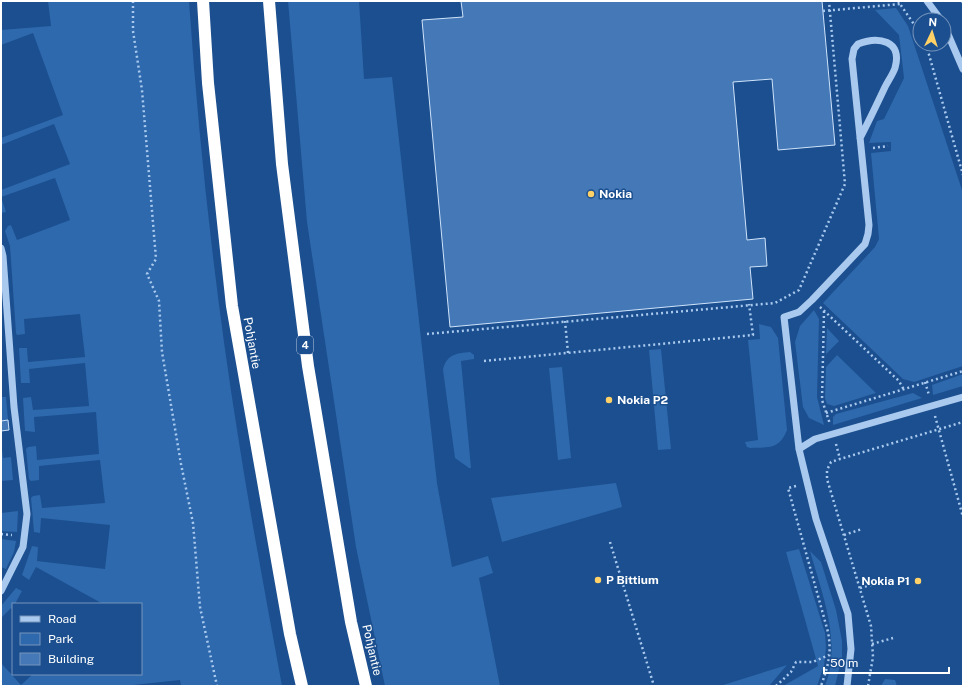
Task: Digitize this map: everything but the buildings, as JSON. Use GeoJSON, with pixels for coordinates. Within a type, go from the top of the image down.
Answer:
{"type":"FeatureCollection","features":[{"type":"Feature","properties":{"kind":"highway","name":"Pohjantie"},"geometry":{"type":"LineString","coordinates":[[203,1],[208,82],[232,306],[300,686]]}},
{"type":"Feature","properties":{"kind":"highway","name":"Pohjantie"},"geometry":{"type":"LineString","coordinates":[[269,1],[282,164],[308,366],[351,622],[366,686]]}},
{"type":"Feature","properties":{"kind":"street"},"geometry":{"type":"LineString","coordinates":[[928,1],[936,12]]}},
{"type":"Feature","properties":{"kind":"street"},"geometry":{"type":"LineString","coordinates":[[847,686],[852,649],[848,614],[816,519],[799,449],[784,317],[799,312],[865,244],[869,225],[860,138],[852,59],[854,49],[858,44],[881,40],[890,43],[894,47],[896,55],[895,68],[860,138]]}},
{"type":"Feature","properties":{"kind":"street"},"geometry":{"type":"LineString","coordinates":[[952,44],[963,69]]}},
{"type":"Feature","properties":{"kind":"street"},"geometry":{"type":"LineString","coordinates":[[1,248],[3,256],[14,407],[27,514],[23,547],[1,591]]}},
{"type":"Feature","properties":{"kind":"street"},"geometry":{"type":"LineString","coordinates":[[799,449],[814,439],[963,398]]}},
{"type":"Feature","properties":{"kind":"path"},"geometry":{"type":"LineString","coordinates":[[133,1],[133,31],[142,90],[156,259],[147,274],[159,301],[162,352],[180,464],[193,523],[200,607],[217,686]]}},
{"type":"Feature","properties":{"kind":"path"},"geometry":{"type":"LineString","coordinates":[[427,334],[749,304],[775,303],[800,290],[845,184],[829,1]]}},
{"type":"Feature","properties":{"kind":"path"},"geometry":{"type":"LineString","coordinates":[[823,11],[899,2],[912,21]]}},
{"type":"Feature","properties":{"kind":"path"},"geometry":{"type":"LineString","coordinates":[[928,52],[963,175]]}},
{"type":"Feature","properties":{"kind":"path"},"geometry":{"type":"LineString","coordinates":[[800,290],[899,381],[904,390]]}},
{"type":"Feature","properties":{"kind":"path"},"geometry":{"type":"LineString","coordinates":[[484,361],[753,335],[749,304]]}},
{"type":"Feature","properties":{"kind":"path"},"geometry":{"type":"LineString","coordinates":[[824,311],[822,400],[826,413],[963,371]]}},
{"type":"Feature","properties":{"kind":"path"},"geometry":{"type":"LineString","coordinates":[[565,321],[568,353]]}},
{"type":"Feature","properties":{"kind":"path"},"geometry":{"type":"LineString","coordinates":[[925,382],[963,517]]}},
{"type":"Feature","properties":{"kind":"path"},"geometry":{"type":"LineString","coordinates":[[868,686],[873,656],[871,626],[826,479],[827,470],[831,462],[963,422]]}},
{"type":"Feature","properties":{"kind":"path"},"geometry":{"type":"LineString","coordinates":[[788,488],[828,632],[831,649],[828,666],[821,686]]}},
{"type":"Feature","properties":{"kind":"path"},"geometry":{"type":"LineString","coordinates":[[844,534],[862,529]]}},
{"type":"Feature","properties":{"kind":"path"},"geometry":{"type":"LineString","coordinates":[[610,542],[654,686]]}},
{"type":"Feature","properties":{"kind":"path"},"geometry":{"type":"LineString","coordinates":[[860,588],[878,583]]}},
{"type":"Feature","properties":{"kind":"path"},"geometry":{"type":"LineString","coordinates":[[872,644],[893,638]]}},
{"type":"Feature","properties":{"kind":"path"},"geometry":{"type":"LineString","coordinates":[[776,686],[791,672],[796,662],[814,662],[830,655]]}},
{"type":"Feature","properties":{"kind":"green space"},"geometry":{"type":"Polygon","coordinates":[[[48,1],[189,1],[203,164],[222,328],[248,499],[282,686],[181,686],[180,680],[124,686],[1,686],[1,663],[21,685],[32,675],[142,675],[142,603],[101,603],[36,567],[29,580],[22,575],[32,546],[38,547],[37,561],[105,569],[110,525],[41,518],[40,533],[34,532],[31,498],[33,496],[40,495],[42,508],[105,503],[100,460],[39,466],[39,480],[31,481],[29,479],[26,449],[28,447],[36,446],[37,460],[99,454],[96,412],[34,417],[35,432],[25,431],[23,398],[31,397],[33,410],[89,406],[85,363],[29,369],[30,383],[21,383],[19,348],[27,348],[28,362],[85,357],[80,314],[24,319],[25,334],[17,335],[16,333],[10,246],[5,231],[8,226],[11,225],[17,240],[70,220],[55,178],[1,197],[1,190],[70,164],[54,124],[1,145],[1,138],[63,115],[33,33],[1,45],[1,30],[51,26],[48,1]]]}},
{"type":"Feature","properties":{"kind":"green space"},"geometry":{"type":"Polygon","coordinates":[[[288,1],[359,1],[364,79],[392,77],[437,483],[452,567],[488,556],[493,573],[479,578],[500,686],[385,686],[356,547],[307,222],[288,1]]]}},
{"type":"Feature","properties":{"kind":"green space"},"geometry":{"type":"Polygon","coordinates":[[[896,8],[908,26],[912,38],[912,52],[917,52],[963,193],[963,366],[914,382],[903,379],[823,303],[875,247],[879,239],[871,153],[891,151],[891,142],[869,143],[877,121],[884,119],[904,78],[899,35],[875,10],[896,8]]]}},
{"type":"Feature","properties":{"kind":"green space"},"geometry":{"type":"Polygon","coordinates":[[[1,197],[6,212],[1,213],[1,197]]]}},
{"type":"Feature","properties":{"kind":"green space"},"geometry":{"type":"Polygon","coordinates":[[[814,310],[819,319],[817,397],[824,425],[809,418],[803,407],[795,342],[800,326],[814,310]]]}},
{"type":"Feature","properties":{"kind":"green space"},"geometry":{"type":"Polygon","coordinates":[[[759,324],[771,327],[778,338],[787,430],[781,441],[773,446],[750,448],[747,447],[745,442],[758,440],[748,340],[760,339],[759,324]]]}},
{"type":"Feature","properties":{"kind":"green space"},"geometry":{"type":"Polygon","coordinates":[[[827,328],[839,341],[826,354],[827,328]]]}},
{"type":"Feature","properties":{"kind":"green space"},"geometry":{"type":"Polygon","coordinates":[[[661,349],[671,449],[658,450],[649,350],[661,349]]]}},
{"type":"Feature","properties":{"kind":"green space"},"geometry":{"type":"Polygon","coordinates":[[[470,352],[474,355],[474,359],[461,361],[471,468],[469,468],[455,458],[443,370],[444,365],[452,356],[470,352]]]}},
{"type":"Feature","properties":{"kind":"green space"},"geometry":{"type":"Polygon","coordinates":[[[837,355],[876,393],[834,406],[827,404],[825,398],[826,367],[837,355]]]}},
{"type":"Feature","properties":{"kind":"green space"},"geometry":{"type":"Polygon","coordinates":[[[562,367],[571,458],[558,460],[549,368],[562,367]]]}},
{"type":"Feature","properties":{"kind":"green space"},"geometry":{"type":"Polygon","coordinates":[[[963,374],[963,386],[933,395],[932,385],[963,374]]]}},
{"type":"Feature","properties":{"kind":"green space"},"geometry":{"type":"Polygon","coordinates":[[[913,393],[922,398],[833,425],[833,417],[836,414],[913,393]]]}},
{"type":"Feature","properties":{"kind":"green space"},"geometry":{"type":"Polygon","coordinates":[[[1,397],[6,397],[8,420],[1,421],[1,397]]]}},
{"type":"Feature","properties":{"kind":"green space"},"geometry":{"type":"Polygon","coordinates":[[[1,441],[3,458],[11,457],[13,480],[1,481],[1,441]]]}},
{"type":"Feature","properties":{"kind":"green space"},"geometry":{"type":"Polygon","coordinates":[[[616,483],[622,507],[502,542],[491,498],[616,483]]]}},
{"type":"Feature","properties":{"kind":"green space"},"geometry":{"type":"Polygon","coordinates":[[[18,511],[17,532],[1,531],[1,513],[18,511]]]}},
{"type":"Feature","properties":{"kind":"green space"},"geometry":{"type":"Polygon","coordinates":[[[1,539],[16,541],[14,552],[6,569],[1,567],[1,539]]]}},
{"type":"Feature","properties":{"kind":"green space"},"geometry":{"type":"Polygon","coordinates":[[[799,549],[825,633],[826,647],[824,666],[817,686],[783,686],[818,666],[786,552],[799,549]]]}},
{"type":"Feature","properties":{"kind":"green space"},"geometry":{"type":"Polygon","coordinates":[[[810,551],[821,562],[836,610],[842,641],[842,657],[835,686],[825,686],[830,669],[832,652],[831,635],[825,601],[810,551]]]}},
{"type":"Feature","properties":{"kind":"green space"},"geometry":{"type":"Polygon","coordinates":[[[16,588],[22,591],[16,603],[12,603],[12,610],[11,608],[1,618],[1,606],[16,588]]]}},
{"type":"Feature","properties":{"kind":"green space"},"geometry":{"type":"Polygon","coordinates":[[[787,665],[769,686],[720,686],[787,665]]]}},
{"type":"Feature","properties":{"kind":"green space"},"geometry":{"type":"Polygon","coordinates":[[[885,679],[895,680],[897,686],[881,686],[885,679]]]}},
{"type":"Feature","properties":{"kind":"place","name":"Nokia"},"geometry":{"type":"Point","coordinates":[591,194]}},
{"type":"Feature","properties":{"kind":"place","name":"Nokia P2"},"geometry":{"type":"Point","coordinates":[609,400]}},
{"type":"Feature","properties":{"kind":"place","name":"P Bittium"},"geometry":{"type":"Point","coordinates":[598,580]}},
{"type":"Feature","properties":{"kind":"place","name":"Nokia P1"},"geometry":{"type":"Point","coordinates":[918,581]}}]}
